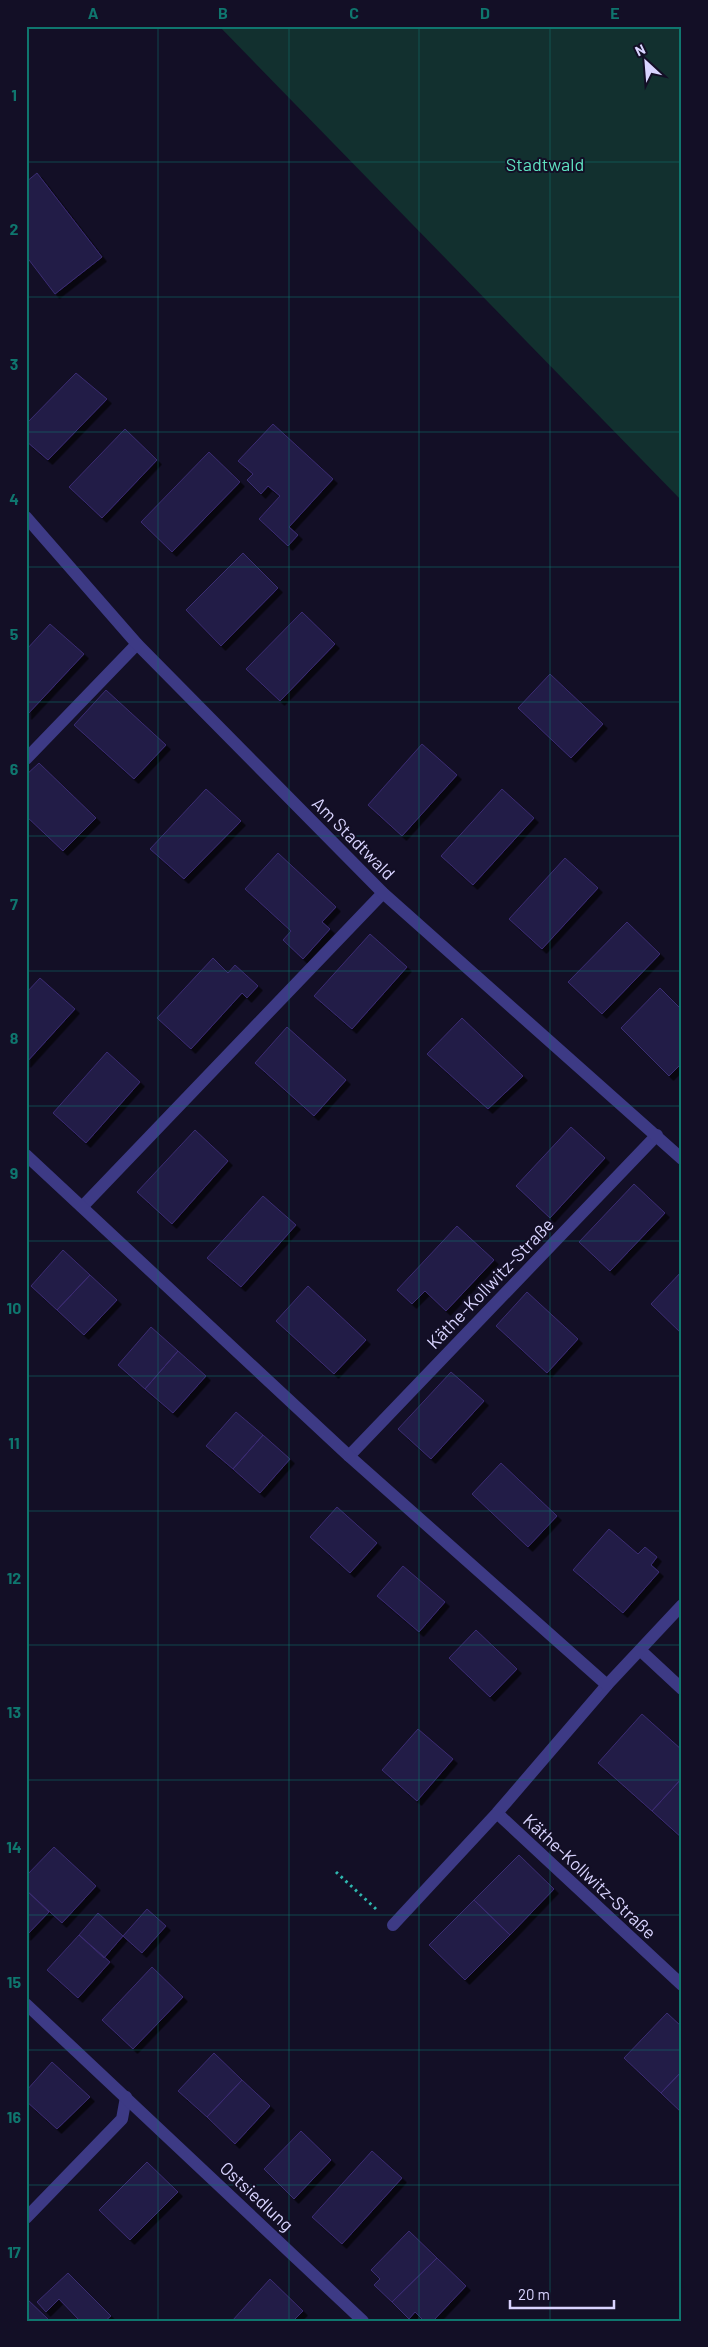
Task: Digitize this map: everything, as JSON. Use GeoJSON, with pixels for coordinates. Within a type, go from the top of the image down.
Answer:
{"type":"FeatureCollection","features":[{"type":"Feature","properties":{"kind":"street","name":"Am Stadtwald"},"geometry":{"type":"LineString","coordinates":[[26,517],[137,644],[383,893],[682,1158]]}},
{"type":"Feature","properties":{"kind":"street"},"geometry":{"type":"LineString","coordinates":[[26,759],[137,644]]}},
{"type":"Feature","properties":{"kind":"street"},"geometry":{"type":"LineString","coordinates":[[82,1208],[383,893]]}},
{"type":"Feature","properties":{"kind":"street","name":"Käthe-Kollwitz-Straße"},"geometry":{"type":"LineString","coordinates":[[349,1456],[657,1135]]}},
{"type":"Feature","properties":{"kind":"street"},"geometry":{"type":"LineString","coordinates":[[26,1156],[349,1456],[607,1685]]}},
{"type":"Feature","properties":{"kind":"street"},"geometry":{"type":"LineString","coordinates":[[682,1605],[640,1650],[682,1688]]}},
{"type":"Feature","properties":{"kind":"street","name":"Käthe-Kollwitz-Straße"},"geometry":{"type":"LineString","coordinates":[[393,1925],[497,1814],[607,1685],[640,1650]]}},
{"type":"Feature","properties":{"kind":"street","name":"Käthe-Kollwitz-Straße"},"geometry":{"type":"LineString","coordinates":[[497,1814],[682,1985]]}},
{"type":"Feature","properties":{"kind":"street","name":"Ostsiedlung"},"geometry":{"type":"LineString","coordinates":[[26,2004],[363,2321]]}},
{"type":"Feature","properties":{"kind":"street"},"geometry":{"type":"LineString","coordinates":[[26,2218],[122,2119],[126,2097]]}},
{"type":"Feature","properties":{"kind":"path"},"geometry":{"type":"LineString","coordinates":[[336,1872],[393,1925]]}},
{"type":"Feature","properties":{"kind":"green space","name":"Stadtwald"},"geometry":{"type":"Polygon","coordinates":[[[219,26],[682,26],[682,501],[219,26]]]}},
{"type":"Feature","properties":{"kind":"building"},"geometry":{"type":"Polygon","coordinates":[[[37,173],[102,257],[55,294],[26,256],[26,182],[37,173]]]}},
{"type":"Feature","properties":{"kind":"building"},"geometry":{"type":"Polygon","coordinates":[[[76,373],[107,399],[48,460],[26,441],[26,424],[76,373]]]}},
{"type":"Feature","properties":{"kind":"building"},"geometry":{"type":"Polygon","coordinates":[[[273,424],[333,479],[289,527],[298,535],[288,546],[259,519],[280,496],[268,486],[261,494],[247,480],[253,474],[238,461],[273,424]]]}},
{"type":"Feature","properties":{"kind":"building"},"geometry":{"type":"Polygon","coordinates":[[[125,429],[157,460],[102,518],[69,487],[125,429]]]}},
{"type":"Feature","properties":{"kind":"building"},"geometry":{"type":"Polygon","coordinates":[[[209,452],[240,482],[172,552],[141,522],[209,452]]]}},
{"type":"Feature","properties":{"kind":"building"},"geometry":{"type":"Polygon","coordinates":[[[243,553],[278,588],[221,646],[186,610],[243,553]]]}},
{"type":"Feature","properties":{"kind":"building"},"geometry":{"type":"Polygon","coordinates":[[[302,612],[335,644],[280,701],[246,669],[302,612]]]}},
{"type":"Feature","properties":{"kind":"building"},"geometry":{"type":"Polygon","coordinates":[[[50,624],[84,654],[27,715],[26,650],[50,624]]]}},
{"type":"Feature","properties":{"kind":"building"},"geometry":{"type":"Polygon","coordinates":[[[550,674],[603,724],[571,758],[518,708],[550,674]]]}},
{"type":"Feature","properties":{"kind":"building"},"geometry":{"type":"Polygon","coordinates":[[[106,690],[166,745],[134,779],[74,725],[106,690]]]}},
{"type":"Feature","properties":{"kind":"building"},"geometry":{"type":"Polygon","coordinates":[[[422,744],[457,775],[402,836],[368,805],[422,744]]]}},
{"type":"Feature","properties":{"kind":"building"},"geometry":{"type":"Polygon","coordinates":[[[39,763],[96,818],[63,851],[26,816],[26,775],[39,763]]]}},
{"type":"Feature","properties":{"kind":"building"},"geometry":{"type":"Polygon","coordinates":[[[206,789],[241,821],[184,879],[150,849],[206,789]]]}},
{"type":"Feature","properties":{"kind":"building"},"geometry":{"type":"Polygon","coordinates":[[[502,789],[534,818],[473,885],[441,856],[502,789]]]}},
{"type":"Feature","properties":{"kind":"building"},"geometry":{"type":"Polygon","coordinates":[[[278,853],[336,907],[322,922],[330,929],[303,959],[283,940],[291,931],[245,889],[278,853]]]}},
{"type":"Feature","properties":{"kind":"building"},"geometry":{"type":"Polygon","coordinates":[[[565,858],[598,888],[542,949],[509,919],[565,858]]]}},
{"type":"Feature","properties":{"kind":"building"},"geometry":{"type":"Polygon","coordinates":[[[627,922],[660,954],[602,1014],[568,982],[627,922]]]}},
{"type":"Feature","properties":{"kind":"building"},"geometry":{"type":"Polygon","coordinates":[[[370,934],[407,967],[352,1029],[314,996],[370,934]]]}},
{"type":"Feature","properties":{"kind":"building"},"geometry":{"type":"Polygon","coordinates":[[[213,958],[228,973],[235,965],[258,986],[247,998],[242,993],[191,1049],[157,1018],[213,958]]]}},
{"type":"Feature","properties":{"kind":"building"},"geometry":{"type":"Polygon","coordinates":[[[40,978],[75,1009],[26,1063],[26,993],[40,978]]]}},
{"type":"Feature","properties":{"kind":"building"},"geometry":{"type":"Polygon","coordinates":[[[660,988],[682,1010],[682,1063],[669,1076],[621,1028],[660,988]]]}},
{"type":"Feature","properties":{"kind":"building"},"geometry":{"type":"Polygon","coordinates":[[[462,1018],[523,1076],[488,1109],[427,1054],[462,1018]]]}},
{"type":"Feature","properties":{"kind":"building"},"geometry":{"type":"Polygon","coordinates":[[[287,1027],[346,1080],[314,1116],[255,1063],[287,1027]]]}},
{"type":"Feature","properties":{"kind":"building"},"geometry":{"type":"Polygon","coordinates":[[[107,1052],[140,1082],[86,1143],[53,1113],[107,1052]]]}},
{"type":"Feature","properties":{"kind":"building"},"geometry":{"type":"Polygon","coordinates":[[[571,1127],[605,1158],[550,1218],[516,1186],[571,1127]]]}},
{"type":"Feature","properties":{"kind":"building"},"geometry":{"type":"Polygon","coordinates":[[[195,1130],[228,1161],[172,1224],[137,1192],[195,1130]]]}},
{"type":"Feature","properties":{"kind":"building"},"geometry":{"type":"Polygon","coordinates":[[[634,1184],[665,1213],[610,1271],[579,1242],[634,1184]]]}},
{"type":"Feature","properties":{"kind":"building"},"geometry":{"type":"Polygon","coordinates":[[[263,1196],[296,1225],[241,1287],[207,1258],[263,1196]]]}},
{"type":"Feature","properties":{"kind":"building"},"geometry":{"type":"Polygon","coordinates":[[[457,1226],[494,1260],[446,1311],[425,1291],[412,1304],[397,1290],[457,1226]]]}},
{"type":"Feature","properties":{"kind":"building"},"geometry":{"type":"Polygon","coordinates":[[[63,1250],[90,1275],[57,1310],[31,1286],[63,1250]]]}},
{"type":"Feature","properties":{"kind":"building"},"geometry":{"type":"Polygon","coordinates":[[[682,1271],[682,1334],[651,1304],[682,1271]]]}},
{"type":"Feature","properties":{"kind":"building"},"geometry":{"type":"Polygon","coordinates":[[[90,1275],[117,1300],[84,1335],[57,1310],[90,1275]]]}},
{"type":"Feature","properties":{"kind":"building"},"geometry":{"type":"Polygon","coordinates":[[[308,1286],[366,1340],[334,1374],[276,1321],[308,1286]]]}},
{"type":"Feature","properties":{"kind":"building"},"geometry":{"type":"Polygon","coordinates":[[[527,1292],[578,1339],[547,1373],[496,1326],[527,1292]]]}},
{"type":"Feature","properties":{"kind":"building"},"geometry":{"type":"Polygon","coordinates":[[[151,1327],[178,1351],[145,1389],[118,1365],[151,1327]]]}},
{"type":"Feature","properties":{"kind":"building"},"geometry":{"type":"Polygon","coordinates":[[[178,1351],[206,1376],[173,1413],[145,1389],[178,1351]]]}},
{"type":"Feature","properties":{"kind":"building"},"geometry":{"type":"Polygon","coordinates":[[[451,1372],[484,1401],[431,1459],[398,1429],[451,1372]]]}},
{"type":"Feature","properties":{"kind":"building"},"geometry":{"type":"Polygon","coordinates":[[[236,1412],[263,1435],[233,1469],[206,1446],[236,1412]]]}},
{"type":"Feature","properties":{"kind":"building"},"geometry":{"type":"Polygon","coordinates":[[[263,1435],[290,1459],[260,1493],[233,1469],[263,1435]]]}},
{"type":"Feature","properties":{"kind":"building"},"geometry":{"type":"Polygon","coordinates":[[[501,1463],[557,1516],[528,1547],[472,1494],[501,1463]]]}},
{"type":"Feature","properties":{"kind":"building"},"geometry":{"type":"Polygon","coordinates":[[[337,1507],[377,1543],[350,1573],[310,1537],[337,1507]]]}},
{"type":"Feature","properties":{"kind":"building"},"geometry":{"type":"Polygon","coordinates":[[[609,1529],[638,1554],[645,1547],[657,1557],[651,1565],[659,1572],[623,1613],[573,1570],[609,1529]]]}},
{"type":"Feature","properties":{"kind":"building"},"geometry":{"type":"Polygon","coordinates":[[[403,1566],[445,1602],[419,1632],[377,1596],[403,1566]]]}},
{"type":"Feature","properties":{"kind":"building"},"geometry":{"type":"Polygon","coordinates":[[[476,1630],[517,1669],[490,1697],[449,1658],[476,1630]]]}},
{"type":"Feature","properties":{"kind":"building"},"geometry":{"type":"Polygon","coordinates":[[[642,1714],[682,1750],[682,1778],[652,1811],[598,1763],[642,1714]]]}},
{"type":"Feature","properties":{"kind":"building"},"geometry":{"type":"Polygon","coordinates":[[[418,1729],[453,1759],[417,1801],[382,1770],[418,1729]]]}},
{"type":"Feature","properties":{"kind":"building"},"geometry":{"type":"Polygon","coordinates":[[[682,1778],[682,1838],[652,1811],[682,1778]]]}},
{"type":"Feature","properties":{"kind":"building"},"geometry":{"type":"Polygon","coordinates":[[[54,1847],[96,1886],[62,1923],[26,1890],[26,1876],[54,1847]]]}},
{"type":"Feature","properties":{"kind":"building"},"geometry":{"type":"Polygon","coordinates":[[[519,1855],[554,1889],[510,1935],[474,1900],[519,1855]]]}},
{"type":"Feature","properties":{"kind":"building"},"geometry":{"type":"Polygon","coordinates":[[[26,1890],[49,1912],[26,1936],[26,1890]]]}},
{"type":"Feature","properties":{"kind":"building"},"geometry":{"type":"Polygon","coordinates":[[[474,1900],[510,1935],[465,1980],[429,1945],[474,1900]]]}},
{"type":"Feature","properties":{"kind":"building"},"geometry":{"type":"Polygon","coordinates":[[[147,1909],[166,1926],[142,1953],[123,1936],[147,1909]]]}},
{"type":"Feature","properties":{"kind":"building"},"geometry":{"type":"Polygon","coordinates":[[[98,1913],[123,1936],[104,1958],[79,1935],[98,1913]]]}},
{"type":"Feature","properties":{"kind":"building"},"geometry":{"type":"Polygon","coordinates":[[[79,1935],[110,1962],[78,1998],[47,1970],[79,1935]]]}},
{"type":"Feature","properties":{"kind":"building"},"geometry":{"type":"Polygon","coordinates":[[[152,1967],[183,1997],[133,2049],[102,2020],[152,1967]]]}},
{"type":"Feature","properties":{"kind":"building"},"geometry":{"type":"Polygon","coordinates":[[[667,2013],[682,2027],[682,2071],[661,2093],[624,2058],[667,2013]]]}},
{"type":"Feature","properties":{"kind":"building"},"geometry":{"type":"Polygon","coordinates":[[[214,2053],[242,2080],[207,2117],[178,2091],[214,2053]]]}},
{"type":"Feature","properties":{"kind":"building"},"geometry":{"type":"Polygon","coordinates":[[[52,2062],[90,2097],[57,2129],[26,2101],[26,2091],[52,2062]]]}},
{"type":"Feature","properties":{"kind":"building"},"geometry":{"type":"Polygon","coordinates":[[[682,2071],[682,2113],[661,2093],[682,2071]]]}},
{"type":"Feature","properties":{"kind":"building"},"geometry":{"type":"Polygon","coordinates":[[[242,2080],[270,2106],[235,2144],[207,2117],[242,2080]]]}},
{"type":"Feature","properties":{"kind":"building"},"geometry":{"type":"Polygon","coordinates":[[[301,2131],[331,2160],[294,2199],[264,2169],[301,2131]]]}},
{"type":"Feature","properties":{"kind":"building"},"geometry":{"type":"Polygon","coordinates":[[[372,2151],[402,2178],[342,2244],[312,2217],[372,2151]]]}},
{"type":"Feature","properties":{"kind":"building"},"geometry":{"type":"Polygon","coordinates":[[[147,2162],[178,2192],[130,2240],[99,2210],[147,2162]]]}},
{"type":"Feature","properties":{"kind":"building"},"geometry":{"type":"Polygon","coordinates":[[[409,2231],[437,2258],[392,2302],[374,2285],[380,2279],[371,2270],[409,2231]]]}},
{"type":"Feature","properties":{"kind":"building"},"geometry":{"type":"Polygon","coordinates":[[[437,2258],[466,2286],[433,2321],[424,2321],[415,2312],[409,2319],[392,2302],[437,2258]]]}},
{"type":"Feature","properties":{"kind":"building"},"geometry":{"type":"Polygon","coordinates":[[[68,2273],[111,2316],[105,2321],[80,2321],[59,2299],[46,2312],[37,2302],[68,2273]]]}},
{"type":"Feature","properties":{"kind":"building"},"geometry":{"type":"Polygon","coordinates":[[[270,2279],[303,2311],[293,2321],[232,2321],[270,2279]]]}},
{"type":"Feature","properties":{"kind":"building"},"geometry":{"type":"Polygon","coordinates":[[[26,2298],[50,2321],[26,2321],[26,2298]]]}}]}
